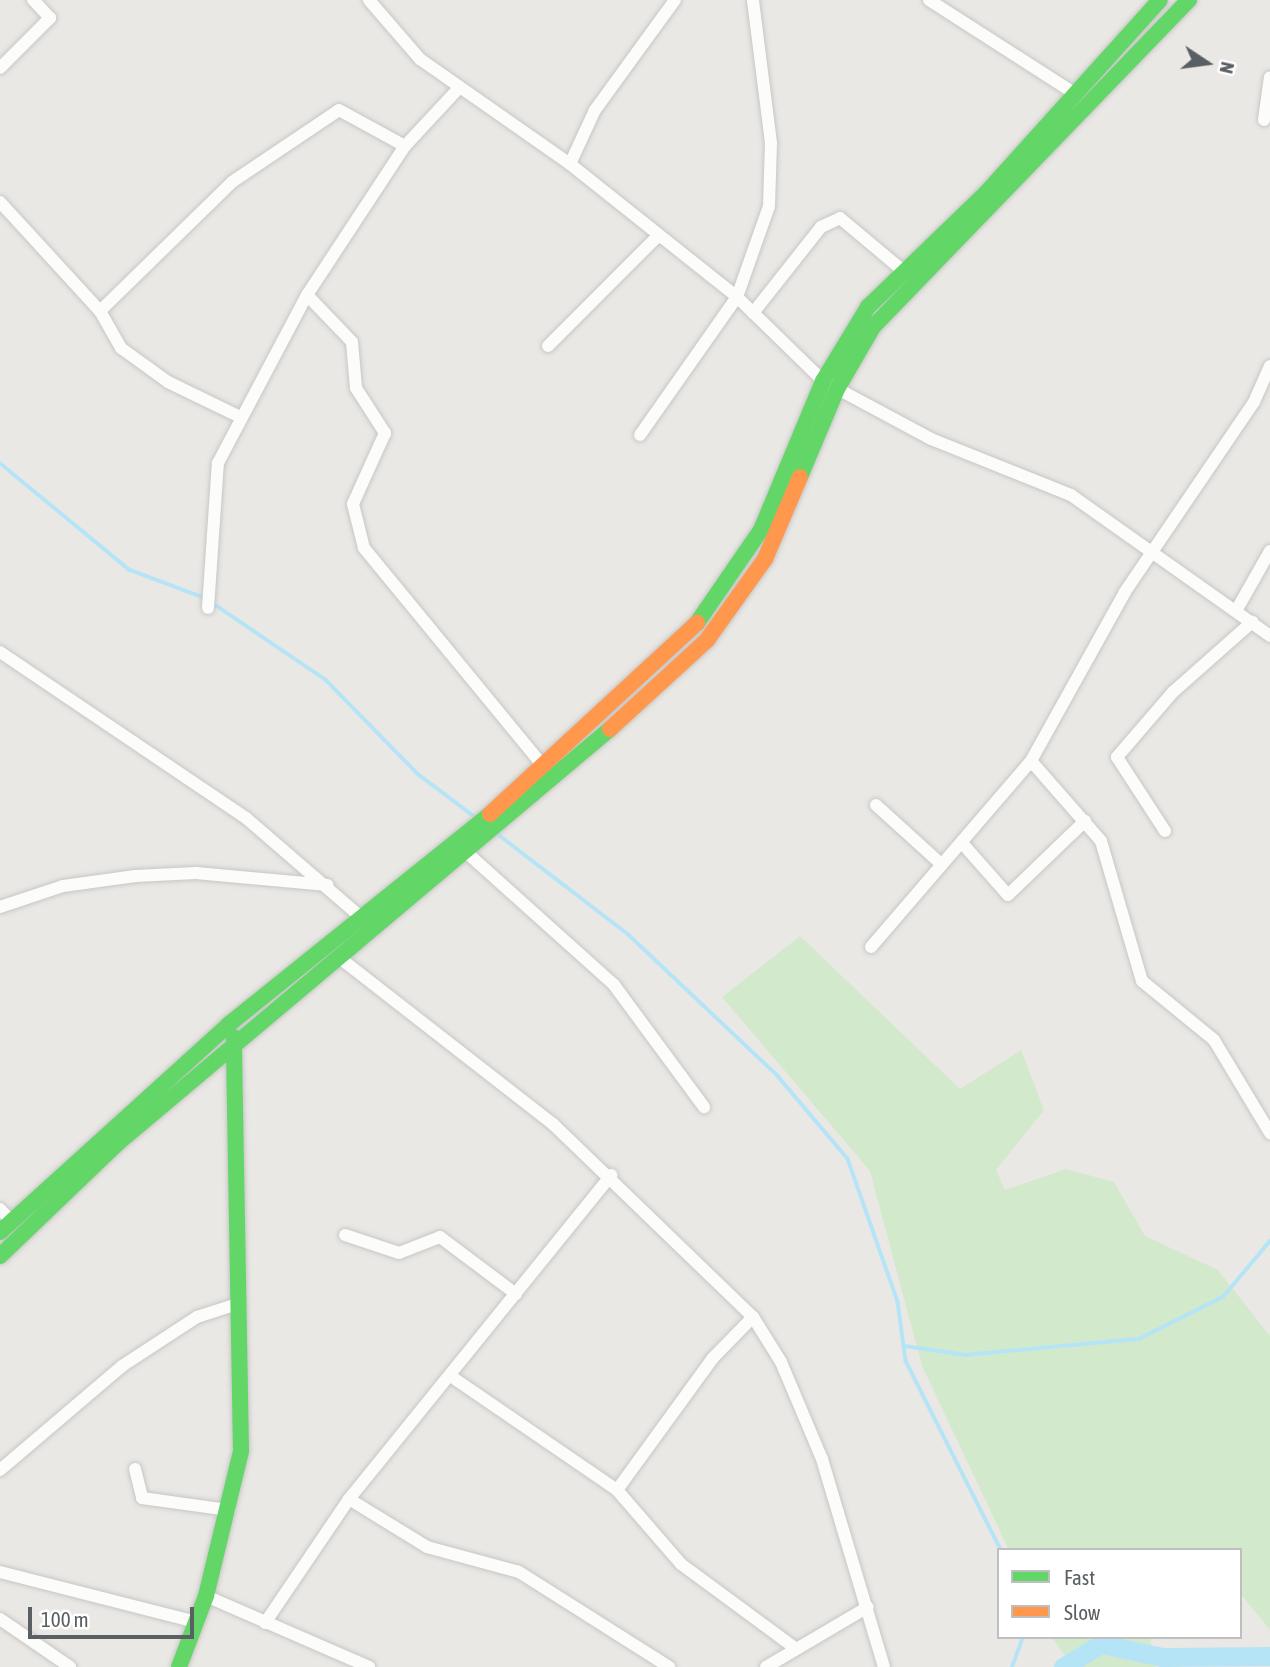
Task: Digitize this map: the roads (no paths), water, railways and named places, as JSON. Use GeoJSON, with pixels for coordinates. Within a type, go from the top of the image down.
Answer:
{"type":"FeatureCollection","features":[{"type":"Feature","properties":{"kind":"main road"},"geometry":{"type":"LineString","coordinates":[[0,1256],[118,1143],[466,852],[542,766],[630,691],[733,578],[761,530],[868,307],[901,270],[987,192],[1160,0]]}},
{"type":"Feature","properties":{"kind":"main road"},"geometry":{"type":"LineString","coordinates":[[4,1221],[228,1025],[362,918],[489,824],[669,679],[738,603],[787,517],[830,385],[897,300],[1189,0]]}},
{"type":"Feature","properties":{"kind":"main road"},"geometry":{"type":"LineString","coordinates":[[179,1667],[206,1596],[229,1510],[244,1402],[233,1171],[237,1042],[228,1025]]}},
{"type":"Feature","properties":{"kind":"street"},"geometry":{"type":"LineString","coordinates":[[0,68],[50,18],[33,0]]}},
{"type":"Feature","properties":{"kind":"street"},"geometry":{"type":"LineString","coordinates":[[369,0],[420,60],[458,89],[570,164],[657,237],[737,297],[830,385],[930,439],[1059,489],[1153,550],[1270,636]]}},
{"type":"Feature","properties":{"kind":"street"},"geometry":{"type":"LineString","coordinates":[[570,164],[595,110],[675,0]]}},
{"type":"Feature","properties":{"kind":"street"},"geometry":{"type":"LineString","coordinates":[[640,435],[737,297],[759,243],[773,178],[753,0]]}},
{"type":"Feature","properties":{"kind":"street"},"geometry":{"type":"LineString","coordinates":[[929,0],[1074,93]]}},
{"type":"Feature","properties":{"kind":"street"},"geometry":{"type":"LineString","coordinates":[[1264,120],[1270,77]]}},
{"type":"Feature","properties":{"kind":"street"},"geometry":{"type":"LineString","coordinates":[[208,608],[218,463],[307,295],[405,146],[458,89]]}},
{"type":"Feature","properties":{"kind":"street"},"geometry":{"type":"LineString","coordinates":[[100,311],[232,182],[340,110],[405,146]]}},
{"type":"Feature","properties":{"kind":"street"},"geometry":{"type":"LineString","coordinates":[[0,202],[100,311],[121,348],[141,364],[240,418]]}},
{"type":"Feature","properties":{"kind":"street"},"geometry":{"type":"LineString","coordinates":[[754,313],[821,227],[840,218],[901,270]]}},
{"type":"Feature","properties":{"kind":"street"},"geometry":{"type":"LineString","coordinates":[[548,346],[657,237]]}},
{"type":"Feature","properties":{"kind":"street"},"geometry":{"type":"LineString","coordinates":[[307,295],[352,342],[356,388],[385,433],[353,504],[364,548],[542,766]]}},
{"type":"Feature","properties":{"kind":"street"},"geometry":{"type":"LineString","coordinates":[[871,947],[1031,761],[1153,550],[1254,402],[1270,366]]}},
{"type":"Feature","properties":{"kind":"street"},"geometry":{"type":"LineString","coordinates":[[1236,611],[1270,551]]}},
{"type":"Feature","properties":{"kind":"street"},"geometry":{"type":"LineString","coordinates":[[1164,831],[1117,757],[1173,692],[1252,622]]}},
{"type":"Feature","properties":{"kind":"street"},"geometry":{"type":"LineString","coordinates":[[0,652],[192,779],[327,885],[362,918]]}},
{"type":"Feature","properties":{"kind":"street"},"geometry":{"type":"LineString","coordinates":[[1031,761],[1085,821],[1114,872],[1132,960],[1142,981],[1214,1040],[1270,1133]]}},
{"type":"Feature","properties":{"kind":"street"},"geometry":{"type":"LineString","coordinates":[[876,805],[942,864]]}},
{"type":"Feature","properties":{"kind":"street"},"geometry":{"type":"LineString","coordinates":[[962,844],[1008,895],[1085,821]]}},
{"type":"Feature","properties":{"kind":"street"},"geometry":{"type":"LineString","coordinates":[[466,852],[614,985],[704,1107]]}},
{"type":"Feature","properties":{"kind":"street"},"geometry":{"type":"LineString","coordinates":[[0,907],[62,886],[135,876],[196,873],[327,885]]}},
{"type":"Feature","properties":{"kind":"street"},"geometry":{"type":"LineString","coordinates":[[341,959],[611,1175],[753,1317],[808,1422],[868,1607],[884,1667]]}},
{"type":"Feature","properties":{"kind":"street"},"geometry":{"type":"LineString","coordinates":[[1261,1117],[1270,1106]]}},
{"type":"Feature","properties":{"kind":"street"},"geometry":{"type":"LineString","coordinates":[[265,1623],[349,1499],[452,1377],[611,1175]]}},
{"type":"Feature","properties":{"kind":"street"},"geometry":{"type":"LineString","coordinates":[[345,1235],[399,1253],[435,1235],[516,1294]]}},
{"type":"Feature","properties":{"kind":"street"},"geometry":{"type":"LineString","coordinates":[[0,1470],[122,1366],[197,1317],[240,1303]]}},
{"type":"Feature","properties":{"kind":"street"},"geometry":{"type":"LineString","coordinates":[[617,1490],[713,1357],[753,1317]]}},
{"type":"Feature","properties":{"kind":"street"},"geometry":{"type":"LineString","coordinates":[[452,1377],[617,1490],[681,1564],[794,1648]]}},
{"type":"Feature","properties":{"kind":"street"},"geometry":{"type":"LineString","coordinates":[[135,1469],[142,1498],[229,1510]]}},
{"type":"Feature","properties":{"kind":"street"},"geometry":{"type":"LineString","coordinates":[[349,1499],[427,1547],[519,1572],[669,1667]]}},
{"type":"Feature","properties":{"kind":"street"},"geometry":{"type":"LineString","coordinates":[[1,1574],[196,1622]]}},
{"type":"Feature","properties":{"kind":"street"},"geometry":{"type":"LineString","coordinates":[[206,1596],[369,1667]]}},
{"type":"Feature","properties":{"kind":"street"},"geometry":{"type":"LineString","coordinates":[[766,1667],[794,1648],[868,1607]]}},
{"type":"Feature","properties":{"kind":"street"},"geometry":{"type":"LineString","coordinates":[[0,1619],[70,1667]]}},
{"type":"Feature","properties":{"kind":"waterway"},"geometry":{"type":"LineString","coordinates":[[0,463],[130,570],[205,598]]}},
{"type":"Feature","properties":{"kind":"waterway"},"geometry":{"type":"LineString","coordinates":[[211,602],[326,680],[418,774],[478,819]]}},
{"type":"Feature","properties":{"kind":"waterway"},"geometry":{"type":"LineString","coordinates":[[495,832],[628,934],[777,1075],[848,1159],[898,1302],[906,1361],[1000,1548]]}},
{"type":"Feature","properties":{"kind":"waterway"},"geometry":{"type":"LineString","coordinates":[[905,1346],[965,1355],[1139,1339],[1223,1297],[1270,1241]]}},
{"type":"Feature","properties":{"kind":"waterway"},"geometry":{"type":"LineString","coordinates":[[1012,1667],[1022,1639]]}},
{"type":"Feature","properties":{"kind":"waterway"},"geometry":{"type":"LineString","coordinates":[[1063,1667],[1101,1644],[1162,1657],[1270,1656]]}}]}
